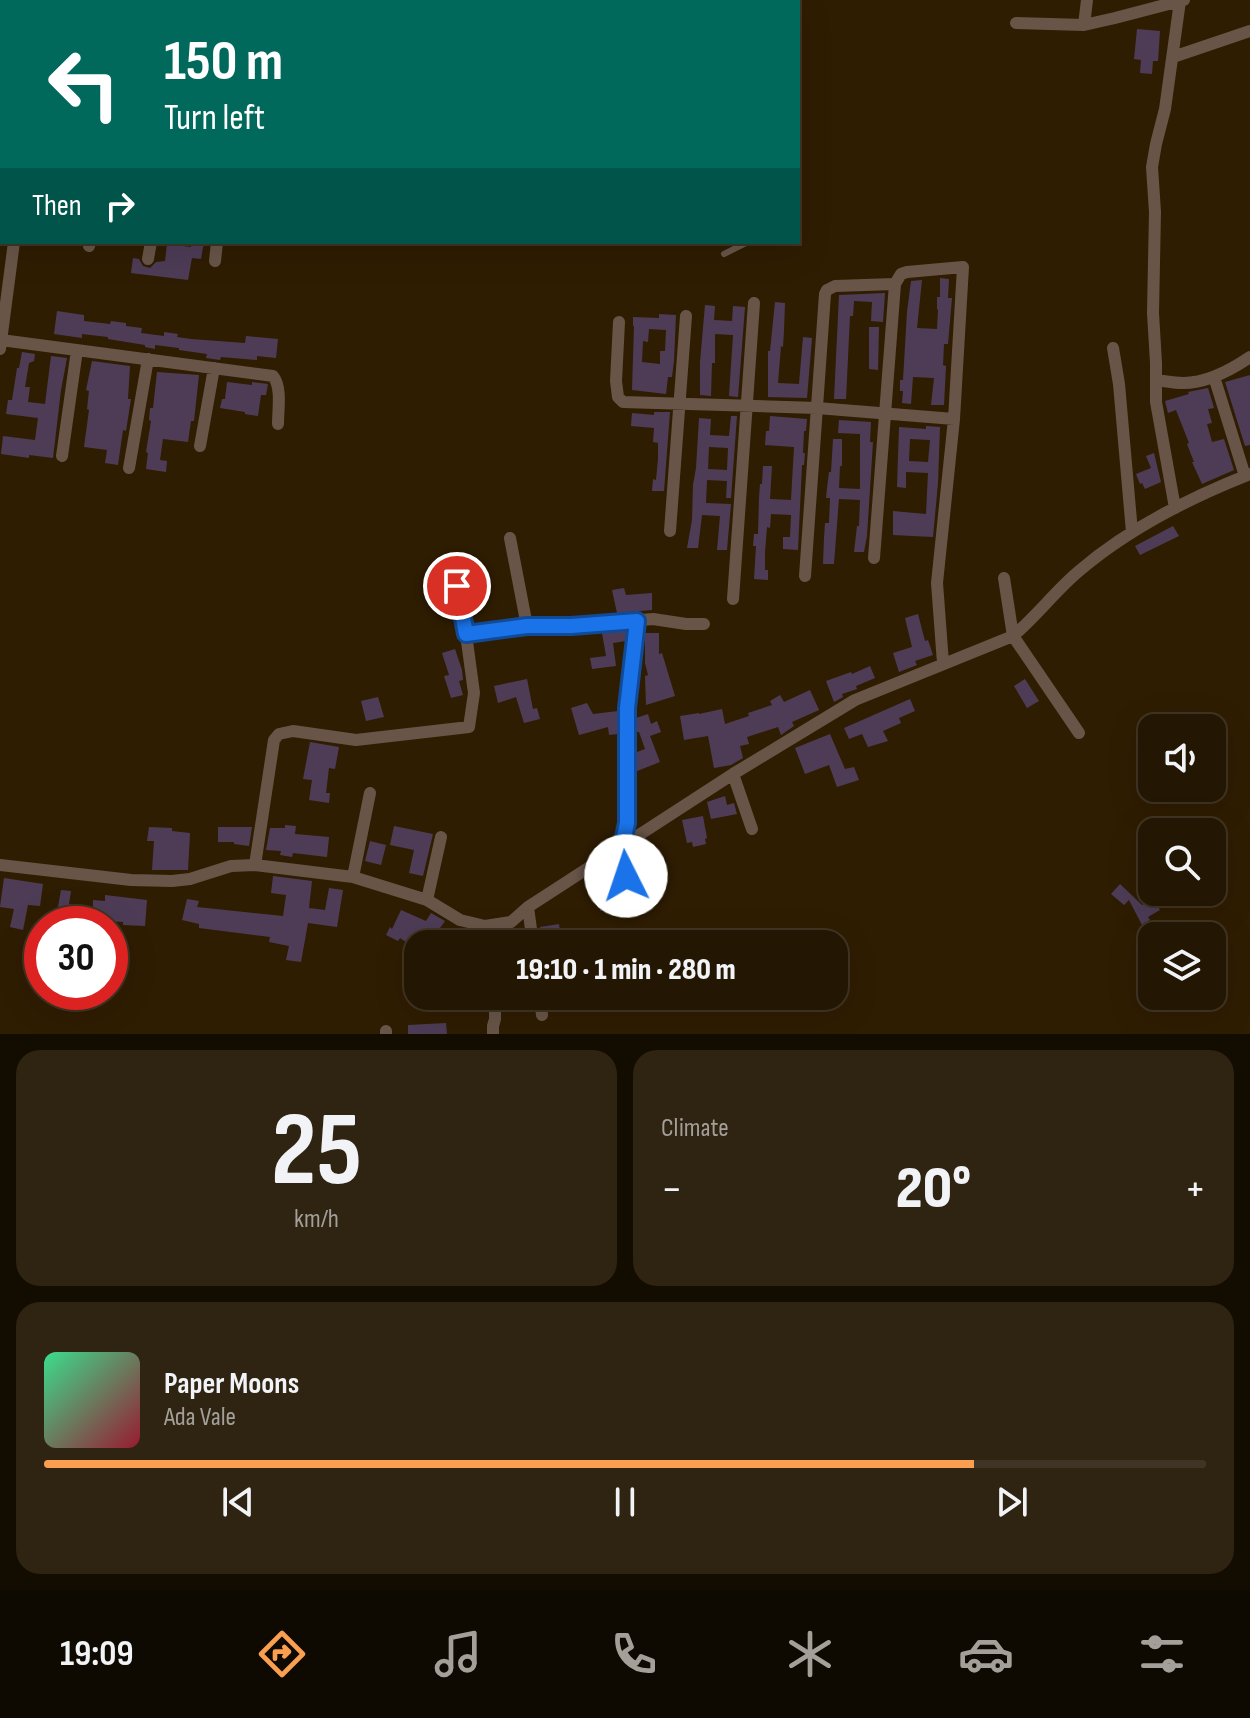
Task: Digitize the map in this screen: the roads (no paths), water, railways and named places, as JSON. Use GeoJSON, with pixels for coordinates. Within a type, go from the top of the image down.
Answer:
{"type":"FeatureCollection","features":[{"type":"Feature","properties":{"kind":"street"},"geometry":{"type":"LineString","coordinates":[[1084,25],[1087,0]]}},
{"type":"Feature","properties":{"kind":"street"},"geometry":{"type":"LineString","coordinates":[[1016,23],[1084,25],[1182,0],[1165,109],[1152,167],[1156,402],[1175,508]]}},
{"type":"Feature","properties":{"kind":"street"},"geometry":{"type":"LineString","coordinates":[[1173,57],[1250,31]]}},
{"type":"Feature","properties":{"kind":"street"},"geometry":{"type":"LineString","coordinates":[[13,244],[5,274],[1,344],[77,350],[268,375],[276,378],[278,385],[278,424]]}},
{"type":"Feature","properties":{"kind":"street"},"geometry":{"type":"LineString","coordinates":[[148,259],[151,244]]}},
{"type":"Feature","properties":{"kind":"street"},"geometry":{"type":"LineString","coordinates":[[215,261],[217,244]]}},
{"type":"Feature","properties":{"kind":"street"},"geometry":{"type":"LineString","coordinates":[[874,558],[897,277],[907,272],[963,267],[954,419],[937,583],[943,663]]}},
{"type":"Feature","properties":{"kind":"street"},"geometry":{"type":"LineString","coordinates":[[805,576],[825,294],[835,286],[895,284]]}},
{"type":"Feature","properties":{"kind":"street"},"geometry":{"type":"LineString","coordinates":[[733,599],[754,303]]}},
{"type":"Feature","properties":{"kind":"street"},"geometry":{"type":"LineString","coordinates":[[670,531],[686,316]]}},
{"type":"Feature","properties":{"kind":"street"},"geometry":{"type":"LineString","coordinates":[[619,322],[616,381],[619,400],[623,402],[817,408],[954,419]]}},
{"type":"Feature","properties":{"kind":"street"},"geometry":{"type":"LineString","coordinates":[[1113,348],[1132,532]]}},
{"type":"Feature","properties":{"kind":"street"},"geometry":{"type":"LineString","coordinates":[[62,456],[77,350]]}},
{"type":"Feature","properties":{"kind":"street"},"geometry":{"type":"LineString","coordinates":[[1156,380],[1183,383],[1212,378],[1250,357]]}},
{"type":"Feature","properties":{"kind":"street"},"geometry":{"type":"LineString","coordinates":[[129,468],[148,359]]}},
{"type":"Feature","properties":{"kind":"street"},"geometry":{"type":"LineString","coordinates":[[200,446],[214,368]]}},
{"type":"Feature","properties":{"kind":"street"},"geometry":{"type":"LineString","coordinates":[[0,865],[131,880],[172,881],[190,879],[231,866],[255,865],[353,877],[427,900],[460,920],[485,926],[511,922],[528,907],[733,774],[855,700],[1013,636],[1081,569],[1132,532],[1175,508],[1248,475],[1216,383]]}},
{"type":"Feature","properties":{"kind":"street"},"geometry":{"type":"LineString","coordinates":[[510,538],[527,626]]}},
{"type":"Feature","properties":{"kind":"street"},"geometry":{"type":"LineString","coordinates":[[255,865],[274,740],[279,734],[293,731],[356,740],[469,727],[474,693],[452,562]]}},
{"type":"Feature","properties":{"kind":"street"},"geometry":{"type":"LineString","coordinates":[[1004,578],[1013,636],[1079,733]]}},
{"type":"Feature","properties":{"kind":"street"},"geometry":{"type":"LineString","coordinates":[[466,634],[527,626],[571,626],[653,619],[704,624]]}},
{"type":"Feature","properties":{"kind":"street"},"geometry":{"type":"LineString","coordinates":[[631,905],[622,847],[627,823],[627,708],[637,621]]}},
{"type":"Feature","properties":{"kind":"street"},"geometry":{"type":"LineString","coordinates":[[733,774],[752,829]]}},
{"type":"Feature","properties":{"kind":"street"},"geometry":{"type":"LineString","coordinates":[[353,877],[370,793]]}},
{"type":"Feature","properties":{"kind":"street"},"geometry":{"type":"LineString","coordinates":[[427,900],[441,837]]}},
{"type":"Feature","properties":{"kind":"street"},"geometry":{"type":"LineString","coordinates":[[528,907],[531,930]]}},
{"type":"Feature","properties":{"kind":"street"},"geometry":{"type":"LineString","coordinates":[[493,925],[493,930]]}},
{"type":"Feature","properties":{"kind":"street"},"geometry":{"type":"LineString","coordinates":[[493,1034],[495,1010]]}},
{"type":"Feature","properties":{"kind":"street"},"geometry":{"type":"LineString","coordinates":[[541,1010],[542,1015]]}},
{"type":"Feature","properties":{"kind":"lane"},"geometry":{"type":"LineString","coordinates":[[724,254],[744,244]]}}]}
